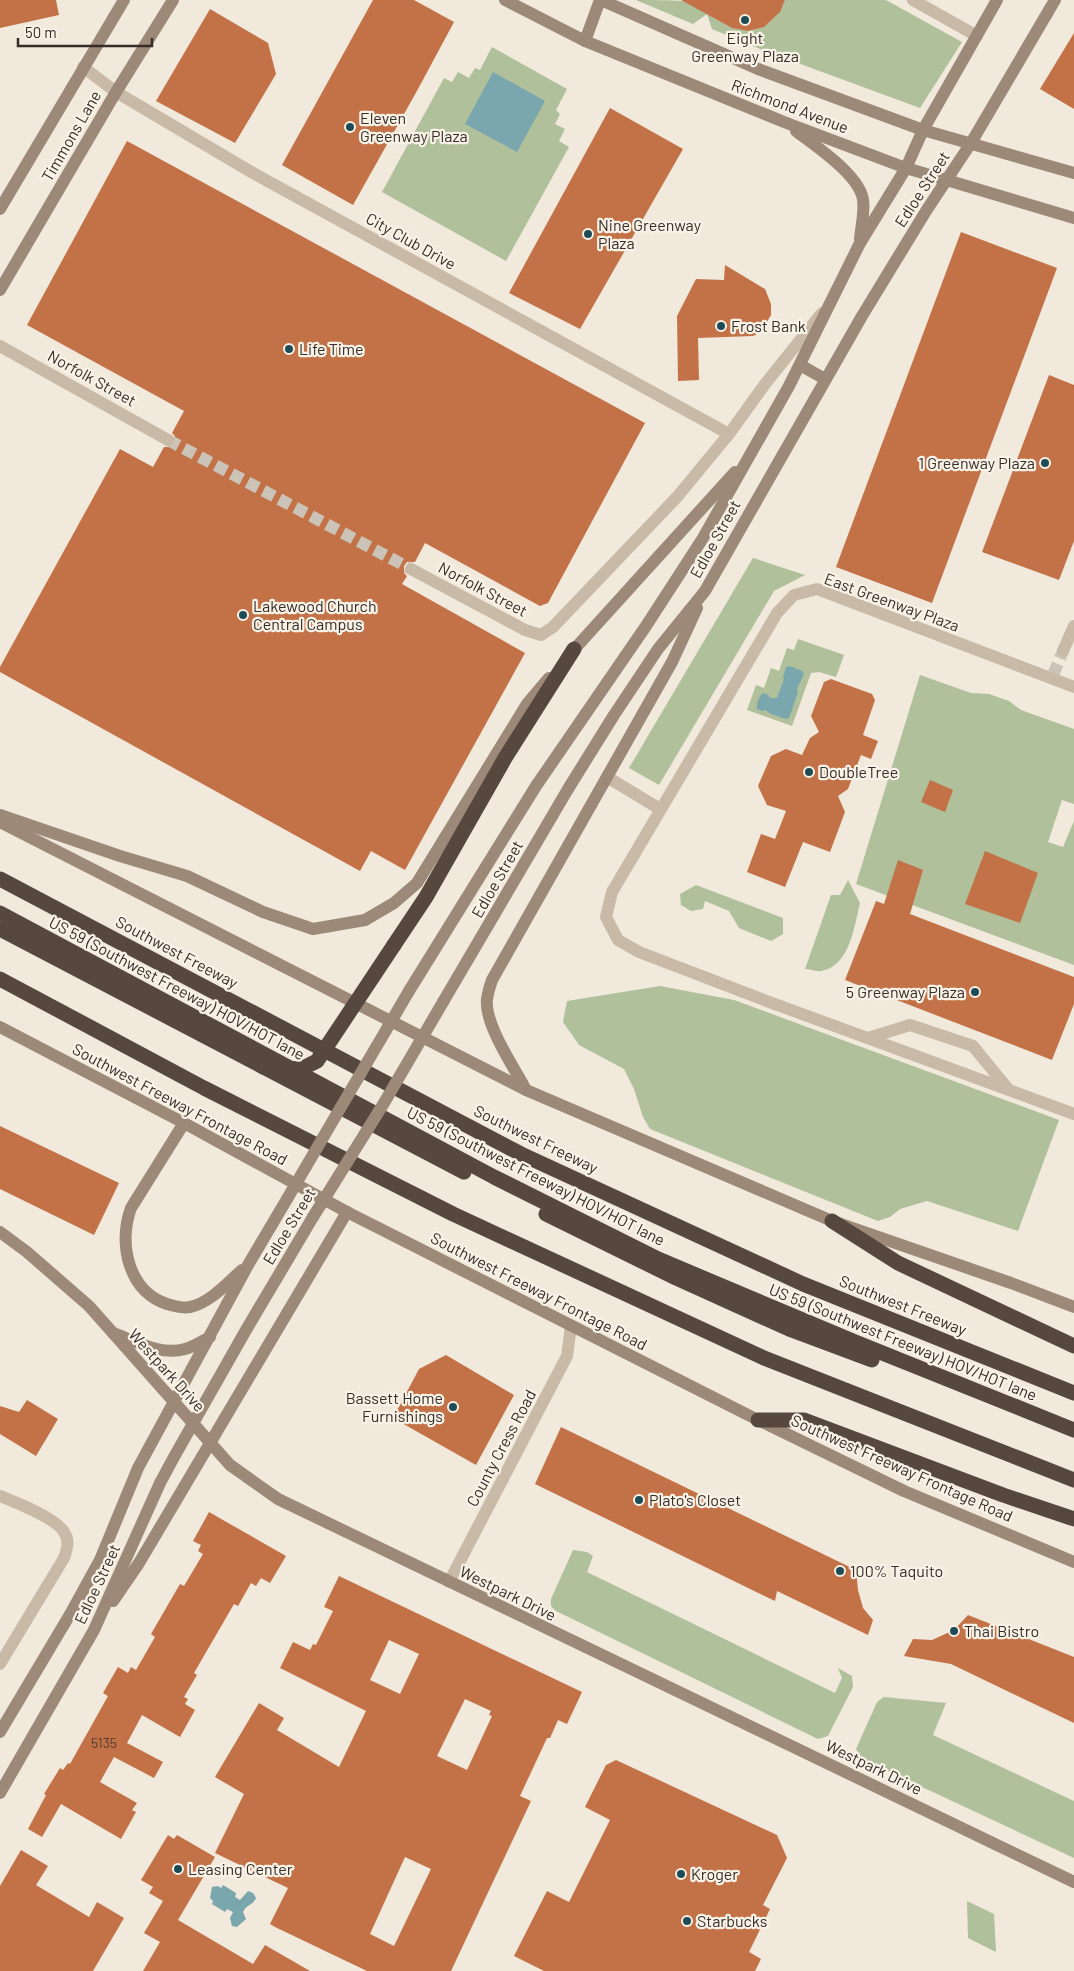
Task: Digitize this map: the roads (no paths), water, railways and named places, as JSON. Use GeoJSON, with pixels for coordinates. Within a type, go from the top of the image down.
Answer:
{"type":"FeatureCollection","features":[{"type":"Feature","properties":{"kind":"highway"},"geometry":{"type":"LineString","coordinates":[[263,1067],[301,1069],[317,1061],[426,897],[506,758],[574,649]]}},
{"type":"Feature","properties":{"kind":"highway","name":"Southwest Freeway"},"geometry":{"type":"LineString","coordinates":[[0,879],[522,1154],[802,1284],[1074,1392]]}},
{"type":"Feature","properties":{"kind":"highway","name":"US 59 (Southwest Freeway) HOV/HOT lane"},"geometry":{"type":"LineString","coordinates":[[0,913],[494,1177],[658,1259],[855,1342],[1074,1430]]}},
{"type":"Feature","properties":{"kind":"highway"},"geometry":{"type":"LineString","coordinates":[[0,929],[370,1124],[597,1240],[789,1329],[1074,1435]]}},
{"type":"Feature","properties":{"kind":"highway"},"geometry":{"type":"LineString","coordinates":[[0,979],[204,1088],[452,1214],[764,1358],[1074,1480]]}},
{"type":"Feature","properties":{"kind":"highway"},"geometry":{"type":"LineString","coordinates":[[832,1221],[898,1263],[1074,1346]]}},
{"type":"Feature","properties":{"kind":"highway"},"geometry":{"type":"LineString","coordinates":[[758,1420],[804,1420],[1003,1496],[1074,1519]]}},
{"type":"Feature","properties":{"kind":"main road","name":"Timmons Lane"},"geometry":{"type":"LineString","coordinates":[[0,209],[124,0]]}},
{"type":"Feature","properties":{"kind":"main road","name":"Timmons Lane"},"geometry":{"type":"LineString","coordinates":[[0,290],[116,92],[173,0]]}},
{"type":"Feature","properties":{"kind":"main road"},"geometry":{"type":"LineString","coordinates":[[158,23],[182,0]]}},
{"type":"Feature","properties":{"kind":"main road","name":"Richmond Avenue"},"geometry":{"type":"LineString","coordinates":[[505,0],[586,41],[784,122],[906,168],[1074,218]]}},
{"type":"Feature","properties":{"kind":"main road"},"geometry":{"type":"LineString","coordinates":[[586,41],[600,0]]}},
{"type":"Feature","properties":{"kind":"main road","name":"Richmond Avenue"},"geometry":{"type":"LineString","coordinates":[[600,0],[758,69],[923,130],[1074,173]]}},
{"type":"Feature","properties":{"kind":"main road","name":"Edloe Street"},"geometry":{"type":"LineString","coordinates":[[0,1732],[100,1560],[138,1468],[251,1261],[386,1028],[536,786],[703,538],[800,365],[860,243],[906,168],[923,130],[997,0]]}},
{"type":"Feature","properties":{"kind":"main road","name":"Edloe Street"},"geometry":{"type":"LineString","coordinates":[[0,1793],[94,1630],[160,1483],[277,1277],[384,1103],[568,789],[648,664],[705,591],[825,379],[946,180],[971,143],[1055,0]]}},
{"type":"Feature","properties":{"kind":"main road"},"geometry":{"type":"LineString","coordinates":[[784,122],[831,158],[855,181],[864,199],[860,243]]}},
{"type":"Feature","properties":{"kind":"main road"},"geometry":{"type":"LineString","coordinates":[[800,365],[825,379]]}},
{"type":"Feature","properties":{"kind":"main road"},"geometry":{"type":"LineString","coordinates":[[0,815],[120,856],[187,876],[263,912],[313,930],[365,920],[394,903],[417,883],[527,704],[574,649],[752,452]]}},
{"type":"Feature","properties":{"kind":"main road"},"geometry":{"type":"LineString","coordinates":[[526,1090],[511,1061],[503,1051],[488,1013],[487,999],[492,980],[672,662],[705,591]]}},
{"type":"Feature","properties":{"kind":"main road"},"geometry":{"type":"LineString","coordinates":[[0,822],[526,1090],[832,1221],[1011,1283],[1074,1307]]}},
{"type":"Feature","properties":{"kind":"main road","name":"Southwest Freeway Frontage Road"},"geometry":{"type":"LineString","coordinates":[[0,1027],[184,1123],[347,1212],[758,1420],[904,1491],[1074,1562]]}},
{"type":"Feature","properties":{"kind":"main road"},"geometry":{"type":"LineString","coordinates":[[184,1123],[131,1208],[126,1221],[125,1249],[136,1279],[150,1295],[160,1301],[180,1308],[190,1307],[207,1300],[251,1261]]}},
{"type":"Feature","properties":{"kind":"main road"},"geometry":{"type":"LineString","coordinates":[[94,1630],[139,1563],[347,1212]]}},
{"type":"Feature","properties":{"kind":"main road","name":"Westpark Drive"},"geometry":{"type":"LineString","coordinates":[[0,1232],[27,1252],[89,1306],[230,1464],[278,1499],[1074,1882]]}},
{"type":"Feature","properties":{"kind":"main road"},"geometry":{"type":"LineString","coordinates":[[112,1333],[160,1350],[172,1351],[186,1349],[210,1337]]}},
{"type":"Feature","properties":{"kind":"street"},"geometry":{"type":"LineString","coordinates":[[913,0],[977,36]]}},
{"type":"Feature","properties":{"kind":"street","name":"City Club Drive"},"geometry":{"type":"LineString","coordinates":[[83,68],[116,92],[252,173],[729,434]]}},
{"type":"Feature","properties":{"kind":"street","name":"Edloe Street"},"geometry":{"type":"LineString","coordinates":[[541,635],[553,627],[677,497],[729,434],[765,384],[833,299]]}},
{"type":"Feature","properties":{"kind":"street","name":"Norfolk Street"},"geometry":{"type":"LineString","coordinates":[[0,346],[168,440]]}},
{"type":"Feature","properties":{"kind":"street","name":"Norfolk Street"},"geometry":{"type":"LineString","coordinates":[[411,569],[525,630],[541,635]]}},
{"type":"Feature","properties":{"kind":"street","name":"East Greenway Plaza"},"geometry":{"type":"LineString","coordinates":[[1074,687],[817,589],[794,595],[777,613],[660,809],[612,892],[606,917],[618,940],[639,952],[1074,1114]]}},
{"type":"Feature","properties":{"kind":"street"},"geometry":{"type":"LineString","coordinates":[[1063,652],[1074,626]]}},
{"type":"Feature","properties":{"kind":"street"},"geometry":{"type":"LineString","coordinates":[[607,777],[660,809]]}},
{"type":"Feature","properties":{"kind":"street"},"geometry":{"type":"LineString","coordinates":[[868,1038],[910,1025],[974,1046],[1008,1090]]}},
{"type":"Feature","properties":{"kind":"street","name":"County Cress Road"},"geometry":{"type":"LineString","coordinates":[[449,1582],[567,1356],[572,1326]]}},
{"type":"Feature","properties":{"kind":"street"},"geometry":{"type":"LineString","coordinates":[[0,1496],[46,1517],[64,1531],[68,1545],[64,1558],[0,1664]]}},
{"type":"Feature","properties":{"kind":"water"},"geometry":{"type":"Polygon","coordinates":[[[493,72],[545,101],[517,152],[465,124],[493,72]]]}},
{"type":"Feature","properties":{"kind":"water"},"geometry":{"type":"Polygon","coordinates":[[[790,666],[802,671],[804,674],[797,689],[798,692],[789,718],[786,719],[765,710],[757,709],[758,700],[763,693],[770,698],[777,698],[786,667],[790,666]]]}},
{"type":"Feature","properties":{"kind":"water"},"geometry":{"type":"Polygon","coordinates":[[[223,1885],[236,1893],[235,1897],[240,1900],[248,1891],[253,1893],[256,1898],[244,1910],[246,1919],[237,1927],[232,1926],[230,1918],[233,1912],[227,1909],[225,1912],[212,1904],[213,1901],[210,1898],[212,1887],[218,1886],[221,1888],[223,1885]]]}},
{"type":"Feature","properties":{"kind":"tunnel"},"geometry":{"type":"LineString","coordinates":[[168,440],[411,569]]}},
{"type":"Feature","properties":{"kind":"tunnel"},"geometry":{"type":"LineString","coordinates":[[1053,675],[1063,651]]}},
{"type":"Feature","properties":{"kind":"place","name":"Eight Greenway Plaza"},"geometry":{"type":"Point","coordinates":[745,20]}},
{"type":"Feature","properties":{"kind":"place","name":"Eleven Greenway Plaza"},"geometry":{"type":"Point","coordinates":[350,127]}},
{"type":"Feature","properties":{"kind":"place","name":"Nine Greenway Plaza"},"geometry":{"type":"Point","coordinates":[588,234]}},
{"type":"Feature","properties":{"kind":"place","name":"Frost Bank"},"geometry":{"type":"Point","coordinates":[721,326]}},
{"type":"Feature","properties":{"kind":"place","name":"Life Time"},"geometry":{"type":"Point","coordinates":[289,349]}},
{"type":"Feature","properties":{"kind":"place","name":"1 Greenway Plaza"},"geometry":{"type":"Point","coordinates":[1045,463]}},
{"type":"Feature","properties":{"kind":"place","name":"Lakewood Church Central Campus"},"geometry":{"type":"Point","coordinates":[243,615]}},
{"type":"Feature","properties":{"kind":"place","name":"DoubleTree"},"geometry":{"type":"Point","coordinates":[809,772]}},
{"type":"Feature","properties":{"kind":"place","name":"5 Greenway Plaza"},"geometry":{"type":"Point","coordinates":[975,992]}},
{"type":"Feature","properties":{"kind":"place","name":"Bassett Home Furnishings"},"geometry":{"type":"Point","coordinates":[453,1407]}},
{"type":"Feature","properties":{"kind":"place","name":"Plato's Closet"},"geometry":{"type":"Point","coordinates":[639,1500]}},
{"type":"Feature","properties":{"kind":"place","name":"100% Taquito"},"geometry":{"type":"Point","coordinates":[840,1571]}},
{"type":"Feature","properties":{"kind":"place","name":"Thai Bistro"},"geometry":{"type":"Point","coordinates":[954,1631]}},
{"type":"Feature","properties":{"kind":"place","name":"Leasing Center"},"geometry":{"type":"Point","coordinates":[178,1869]}},
{"type":"Feature","properties":{"kind":"place","name":"Kroger"},"geometry":{"type":"Point","coordinates":[681,1874]}},
{"type":"Feature","properties":{"kind":"place","name":"Starbucks"},"geometry":{"type":"Point","coordinates":[687,1921]}}]}
